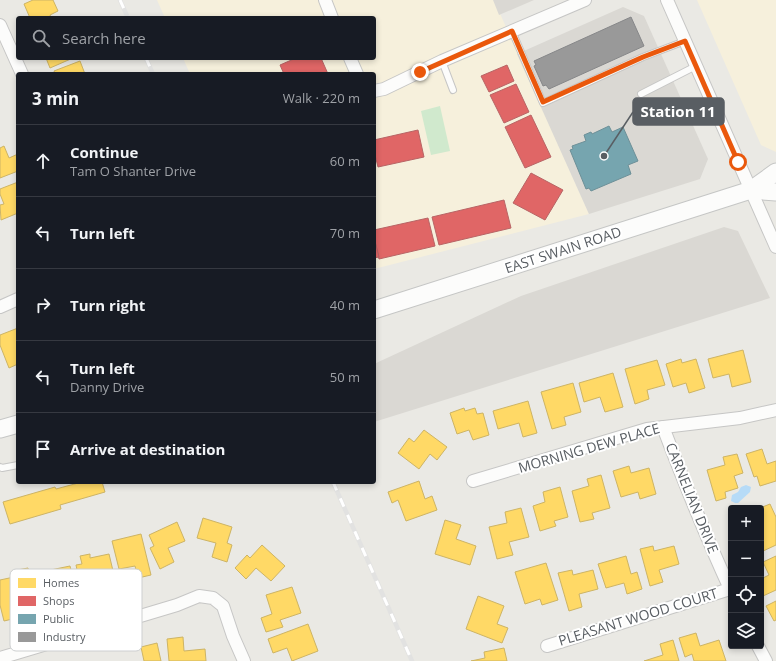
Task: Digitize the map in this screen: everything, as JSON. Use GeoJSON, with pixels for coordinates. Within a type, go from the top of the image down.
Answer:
{"type":"FeatureCollection","features":[{"type":"Feature","properties":{"kind":"main road","name":"EAST SWAIN ROAD"},"geometry":{"type":"LineString","coordinates":[[376,309],[751,190],[776,172]]}},
{"type":"Feature","properties":{"kind":"main road","name":"EAST SWAIN ROAD"},"geometry":{"type":"LineString","coordinates":[[751,190],[776,192]]}},
{"type":"Feature","properties":{"kind":"main road"},"geometry":{"type":"LineString","coordinates":[[0,429],[16,425]]}},
{"type":"Feature","properties":{"kind":"street"},"geometry":{"type":"LineString","coordinates":[[325,0],[331,16]]}},
{"type":"Feature","properties":{"kind":"street"},"geometry":{"type":"LineString","coordinates":[[376,91],[384,89],[512,31],[585,0]]}},
{"type":"Feature","properties":{"kind":"street"},"geometry":{"type":"LineString","coordinates":[[667,0],[776,247]]}},
{"type":"Feature","properties":{"kind":"street"},"geometry":{"type":"LineString","coordinates":[[0,25],[21,72]]}},
{"type":"Feature","properties":{"kind":"street"},"geometry":{"type":"LineString","coordinates":[[351,60],[355,72]]}},
{"type":"Feature","properties":{"kind":"street"},"geometry":{"type":"LineString","coordinates":[[0,307],[16,300]]}},
{"type":"Feature","properties":{"kind":"street","name":"MORNING DEW PLACE"},"geometry":{"type":"LineString","coordinates":[[473,481],[647,429],[740,418],[776,410]]}},
{"type":"Feature","properties":{"kind":"street","name":"CARNELIAN DRIVE"},"geometry":{"type":"LineString","coordinates":[[663,427],[686,487],[728,586]]}},
{"type":"Feature","properties":{"kind":"street","name":"PLEASANT WOOD COURT"},"geometry":{"type":"LineString","coordinates":[[547,646],[728,591]]}},
{"type":"Feature","properties":{"kind":"street"},"geometry":{"type":"LineString","coordinates":[[142,615],[177,605],[199,596],[213,598],[223,606],[233,636],[244,661]]}},
{"type":"Feature","properties":{"kind":"street"},"geometry":{"type":"LineString","coordinates":[[760,649],[766,661]]}},
{"type":"Feature","properties":{"kind":"street"},"geometry":{"type":"LineString","coordinates":[[0,658],[23,651]]}},
{"type":"Feature","properties":{"kind":"lane"},"geometry":{"type":"LineString","coordinates":[[512,31],[543,102],[643,57],[685,41]]}},
{"type":"Feature","properties":{"kind":"lane"},"geometry":{"type":"LineString","coordinates":[[442,62],[453,90]]}},
{"type":"Feature","properties":{"kind":"lane"},"geometry":{"type":"LineString","coordinates":[[641,94],[696,66]]}},
{"type":"Feature","properties":{"kind":"lane"},"geometry":{"type":"LineString","coordinates":[[0,467],[16,465]]}},
{"type":"Feature","properties":{"kind":"shaded area"},"geometry":{"type":"Polygon","coordinates":[[[157,0],[494,0],[589,214],[376,268],[376,72],[189,72],[184,60],[376,60],[376,16],[164,16],[157,0]]]}},
{"type":"Feature","properties":{"kind":"shaded area"},"geometry":{"type":"Polygon","coordinates":[[[493,0],[534,0],[499,15],[493,0]]]}},
{"type":"Feature","properties":{"kind":"shaded area"},"geometry":{"type":"Polygon","coordinates":[[[697,0],[776,0],[776,152],[761,145],[697,0]]]}},
{"type":"Feature","properties":{"kind":"shaded area"},"geometry":{"type":"Polygon","coordinates":[[[623,7],[644,16],[708,159],[700,179],[589,214],[517,54],[623,7]]]}},
{"type":"Feature","properties":{"kind":"shaded area"},"geometry":{"type":"Polygon","coordinates":[[[724,227],[738,231],[770,298],[376,421],[376,363],[521,296],[724,227]]]}},
{"type":"Feature","properties":{"kind":"green space"},"geometry":{"type":"Polygon","coordinates":[[[440,106],[450,151],[431,155],[421,111],[440,106]]]}},
{"type":"Feature","properties":{"kind":"water"},"geometry":{"type":"Polygon","coordinates":[[[746,485],[751,487],[750,492],[738,503],[731,501],[732,495],[738,492],[741,487],[746,485]]]}},
{"type":"Feature","properties":{"kind":"building: Homes"},"geometry":{"type":"Polygon","coordinates":[[[33,0],[53,0],[58,11],[50,16],[29,16],[24,4],[33,0]]]}},
{"type":"Feature","properties":{"kind":"building: Homes"},"geometry":{"type":"Polygon","coordinates":[[[47,60],[68,60],[50,68],[47,60]]]}},
{"type":"Feature","properties":{"kind":"building: Homes"},"geometry":{"type":"Polygon","coordinates":[[[80,61],[84,72],[54,72],[80,61]]]}},
{"type":"Feature","properties":{"kind":"building: Homes"},"geometry":{"type":"Polygon","coordinates":[[[4,146],[9,158],[16,155],[16,172],[0,178],[0,148],[4,146]]]}},
{"type":"Feature","properties":{"kind":"building: Homes"},"geometry":{"type":"Polygon","coordinates":[[[16,183],[16,214],[1,220],[0,205],[4,204],[0,194],[0,189],[16,183]]]}},
{"type":"Feature","properties":{"kind":"building: Homes"},"geometry":{"type":"Polygon","coordinates":[[[16,329],[16,365],[9,368],[0,345],[0,335],[16,329]]]}},
{"type":"Feature","properties":{"kind":"building: Homes"},"geometry":{"type":"Polygon","coordinates":[[[743,350],[751,382],[732,387],[729,374],[713,378],[708,359],[743,350]]]}},
{"type":"Feature","properties":{"kind":"building: Homes"},"geometry":{"type":"Polygon","coordinates":[[[681,359],[682,363],[696,359],[705,388],[689,393],[686,383],[673,387],[666,364],[681,359]]]}},
{"type":"Feature","properties":{"kind":"building: Homes"},"geometry":{"type":"Polygon","coordinates":[[[657,360],[665,385],[647,390],[649,399],[635,404],[625,369],[657,360]]]}},
{"type":"Feature","properties":{"kind":"building: Homes"},"geometry":{"type":"Polygon","coordinates":[[[613,373],[623,407],[605,412],[600,397],[584,402],[579,383],[613,373]]]}},
{"type":"Feature","properties":{"kind":"building: Homes"},"geometry":{"type":"Polygon","coordinates":[[[573,383],[581,412],[564,417],[566,425],[552,429],[541,392],[573,383]]]}},
{"type":"Feature","properties":{"kind":"building: Homes"},"geometry":{"type":"Polygon","coordinates":[[[528,401],[537,433],[523,437],[519,423],[498,429],[493,411],[528,401]]]}},
{"type":"Feature","properties":{"kind":"building: Homes"},"geometry":{"type":"Polygon","coordinates":[[[464,408],[465,411],[475,408],[477,414],[483,413],[489,435],[473,440],[469,430],[457,434],[450,413],[464,408]]]}},
{"type":"Feature","properties":{"kind":"building: Homes"},"geometry":{"type":"Polygon","coordinates":[[[424,430],[447,447],[437,460],[430,454],[419,469],[398,453],[409,438],[414,442],[424,430]]]}},
{"type":"Feature","properties":{"kind":"building: Homes"},"geometry":{"type":"Polygon","coordinates":[[[762,449],[767,464],[776,461],[776,481],[760,486],[757,476],[754,477],[746,454],[762,449]]]}},
{"type":"Feature","properties":{"kind":"building: Homes"},"geometry":{"type":"Polygon","coordinates":[[[737,454],[743,473],[734,476],[738,488],[725,492],[726,498],[716,501],[707,470],[725,465],[723,457],[737,454]]]}},
{"type":"Feature","properties":{"kind":"building: Homes"},"geometry":{"type":"Polygon","coordinates":[[[629,466],[631,473],[649,468],[656,494],[640,499],[638,492],[621,497],[613,471],[629,466]]]}},
{"type":"Feature","properties":{"kind":"building: Homes"},"geometry":{"type":"Polygon","coordinates":[[[601,475],[610,508],[592,513],[594,519],[580,522],[572,491],[589,486],[587,479],[601,475]]]}},
{"type":"Feature","properties":{"kind":"building: Homes"},"geometry":{"type":"Polygon","coordinates":[[[419,481],[425,499],[432,496],[437,510],[406,521],[398,500],[392,503],[388,492],[419,481]]]}},
{"type":"Feature","properties":{"kind":"building: Homes"},"geometry":{"type":"Polygon","coordinates":[[[75,484],[103,484],[105,492],[60,505],[61,509],[10,524],[3,502],[55,487],[56,489],[75,484]]]}},
{"type":"Feature","properties":{"kind":"building: Homes"},"geometry":{"type":"Polygon","coordinates":[[[560,487],[568,517],[554,521],[556,526],[540,531],[533,506],[545,502],[543,492],[560,487]]]}},
{"type":"Feature","properties":{"kind":"building: Homes"},"geometry":{"type":"Polygon","coordinates":[[[770,504],[776,517],[776,545],[764,551],[764,541],[764,506],[770,504]]]}},
{"type":"Feature","properties":{"kind":"building: Homes"},"geometry":{"type":"Polygon","coordinates":[[[521,508],[529,537],[509,542],[513,555],[497,559],[489,527],[507,523],[505,512],[521,508]]]}},
{"type":"Feature","properties":{"kind":"building: Homes"},"geometry":{"type":"Polygon","coordinates":[[[203,518],[232,527],[227,543],[232,545],[227,562],[212,557],[216,543],[197,538],[203,518]]]}},
{"type":"Feature","properties":{"kind":"building: Homes"},"geometry":{"type":"Polygon","coordinates":[[[445,520],[461,525],[456,539],[476,546],[470,565],[435,554],[445,520]]]}},
{"type":"Feature","properties":{"kind":"building: Homes"},"geometry":{"type":"Polygon","coordinates":[[[177,522],[185,541],[168,548],[174,562],[160,569],[150,548],[154,546],[149,535],[177,522]]]}},
{"type":"Feature","properties":{"kind":"building: Homes"},"geometry":{"type":"Polygon","coordinates":[[[141,534],[151,575],[142,577],[142,569],[136,569],[135,566],[119,569],[112,541],[141,534]]]}},
{"type":"Feature","properties":{"kind":"building: Homes"},"geometry":{"type":"Polygon","coordinates":[[[262,545],[285,566],[271,581],[256,568],[246,579],[235,568],[247,555],[250,558],[262,545]]]}},
{"type":"Feature","properties":{"kind":"building: Homes"},"geometry":{"type":"Polygon","coordinates":[[[653,546],[654,551],[674,546],[679,564],[659,570],[663,582],[650,586],[640,549],[653,546]]]}},
{"type":"Feature","properties":{"kind":"building: Homes"},"geometry":{"type":"Polygon","coordinates":[[[90,554],[90,558],[109,554],[113,569],[77,569],[76,565],[82,564],[80,556],[90,554]]]}},
{"type":"Feature","properties":{"kind":"building: Homes"},"geometry":{"type":"Polygon","coordinates":[[[626,556],[631,574],[637,572],[642,589],[627,594],[624,583],[606,588],[598,564],[626,556]]]}},
{"type":"Feature","properties":{"kind":"building: Homes"},"geometry":{"type":"Polygon","coordinates":[[[776,556],[776,590],[764,596],[764,578],[769,575],[764,562],[776,556]]]}},
{"type":"Feature","properties":{"kind":"building: Homes"},"geometry":{"type":"Polygon","coordinates":[[[546,563],[558,600],[542,605],[540,599],[525,604],[515,572],[546,563]]]}},
{"type":"Feature","properties":{"kind":"building: Homes"},"geometry":{"type":"Polygon","coordinates":[[[70,566],[71,569],[55,569],[70,566]]]}},
{"type":"Feature","properties":{"kind":"building: Homes"},"geometry":{"type":"Polygon","coordinates":[[[572,570],[573,575],[593,570],[598,589],[579,594],[582,607],[569,611],[558,573],[572,570]]]}},
{"type":"Feature","properties":{"kind":"building: Homes"},"geometry":{"type":"Polygon","coordinates":[[[10,578],[10,620],[4,621],[0,605],[0,580],[10,578]]]}},
{"type":"Feature","properties":{"kind":"building: Homes"},"geometry":{"type":"Polygon","coordinates":[[[292,587],[301,613],[280,620],[283,627],[266,632],[261,618],[272,614],[266,595],[292,587]]]}},
{"type":"Feature","properties":{"kind":"building: Homes"},"geometry":{"type":"Polygon","coordinates":[[[478,596],[504,606],[497,624],[508,628],[502,643],[466,629],[478,596]]]}},
{"type":"Feature","properties":{"kind":"building: Homes"},"geometry":{"type":"Polygon","coordinates":[[[776,601],[776,620],[774,621],[766,606],[776,601]]]}},
{"type":"Feature","properties":{"kind":"building: Homes"},"geometry":{"type":"Polygon","coordinates":[[[308,624],[318,651],[292,661],[287,648],[273,653],[268,639],[308,624]]]}},
{"type":"Feature","properties":{"kind":"building: Homes"},"geometry":{"type":"Polygon","coordinates":[[[696,633],[700,646],[719,640],[726,661],[694,661],[692,654],[685,657],[679,638],[696,633]]]}},
{"type":"Feature","properties":{"kind":"building: Homes"},"geometry":{"type":"Polygon","coordinates":[[[183,637],[184,651],[205,649],[206,661],[169,661],[167,639],[183,637]]]}},
{"type":"Feature","properties":{"kind":"building: Homes"},"geometry":{"type":"Polygon","coordinates":[[[673,640],[679,661],[644,661],[663,655],[660,644],[673,640]]]}},
{"type":"Feature","properties":{"kind":"building: Homes"},"geometry":{"type":"Polygon","coordinates":[[[157,643],[161,661],[144,661],[142,647],[157,643]]]}},
{"type":"Feature","properties":{"kind":"building: Homes"},"geometry":{"type":"Polygon","coordinates":[[[504,648],[507,661],[471,661],[485,658],[484,652],[504,648]]]}},
{"type":"Feature","properties":{"kind":"building: Shops"},"geometry":{"type":"Polygon","coordinates":[[[291,60],[322,60],[327,72],[283,72],[280,65],[291,60]]]}},
{"type":"Feature","properties":{"kind":"building: Shops"},"geometry":{"type":"Polygon","coordinates":[[[507,65],[514,81],[489,92],[481,76],[507,65]]]}},
{"type":"Feature","properties":{"kind":"building: Shops"},"geometry":{"type":"Polygon","coordinates":[[[516,84],[529,112],[504,123],[490,95],[516,84]]]}},
{"type":"Feature","properties":{"kind":"building: Shops"},"geometry":{"type":"Polygon","coordinates":[[[531,115],[551,157],[525,168],[505,127],[531,115]]]}},
{"type":"Feature","properties":{"kind":"building: Shops"},"geometry":{"type":"Polygon","coordinates":[[[418,130],[424,157],[378,167],[376,159],[376,140],[418,130]]]}},
{"type":"Feature","properties":{"kind":"building: Shops"},"geometry":{"type":"Polygon","coordinates":[[[531,173],[563,190],[545,220],[513,203],[531,173]]]}},
{"type":"Feature","properties":{"kind":"building: Shops"},"geometry":{"type":"Polygon","coordinates":[[[504,200],[511,228],[439,245],[432,217],[504,200]]]}},
{"type":"Feature","properties":{"kind":"building: Shops"},"geometry":{"type":"Polygon","coordinates":[[[428,218],[435,246],[379,259],[376,246],[376,230],[428,218]]]}},
{"type":"Feature","properties":{"kind":"building: Shops"},"geometry":{"type":"Polygon","coordinates":[[[376,245],[379,257],[376,258],[376,245]]]}},
{"type":"Feature","properties":{"kind":"building: Public"},"geometry":{"type":"Polygon","coordinates":[[[609,126],[612,132],[623,127],[638,161],[628,165],[631,174],[591,191],[589,188],[586,189],[570,150],[573,149],[572,146],[586,141],[584,135],[591,132],[592,134],[609,126]]]}},
{"type":"Feature","properties":{"kind":"building: Industry"},"geometry":{"type":"Polygon","coordinates":[[[631,17],[644,46],[549,89],[546,85],[543,86],[534,66],[536,65],[534,61],[631,17]]]}},
{"type":"Feature","properties":{"kind":"railway"},"geometry":{"type":"LineString","coordinates":[[120,0],[127,16]]}},
{"type":"Feature","properties":{"kind":"railway"},"geometry":{"type":"LineString","coordinates":[[147,60],[152,72]]}},
{"type":"Feature","properties":{"kind":"railway"},"geometry":{"type":"LineString","coordinates":[[334,484],[412,661]]}},
{"type":"Feature","properties":{"kind":"place","name":"Station 11"},"geometry":{"type":"Point","coordinates":[604,156]}},
{"type":"Feature","properties":{"kind":"route"},"geometry":{"type":"LineString","coordinates":[[420,72],[512,31],[543,102],[643,57],[685,41],[738,162]]}}]}
